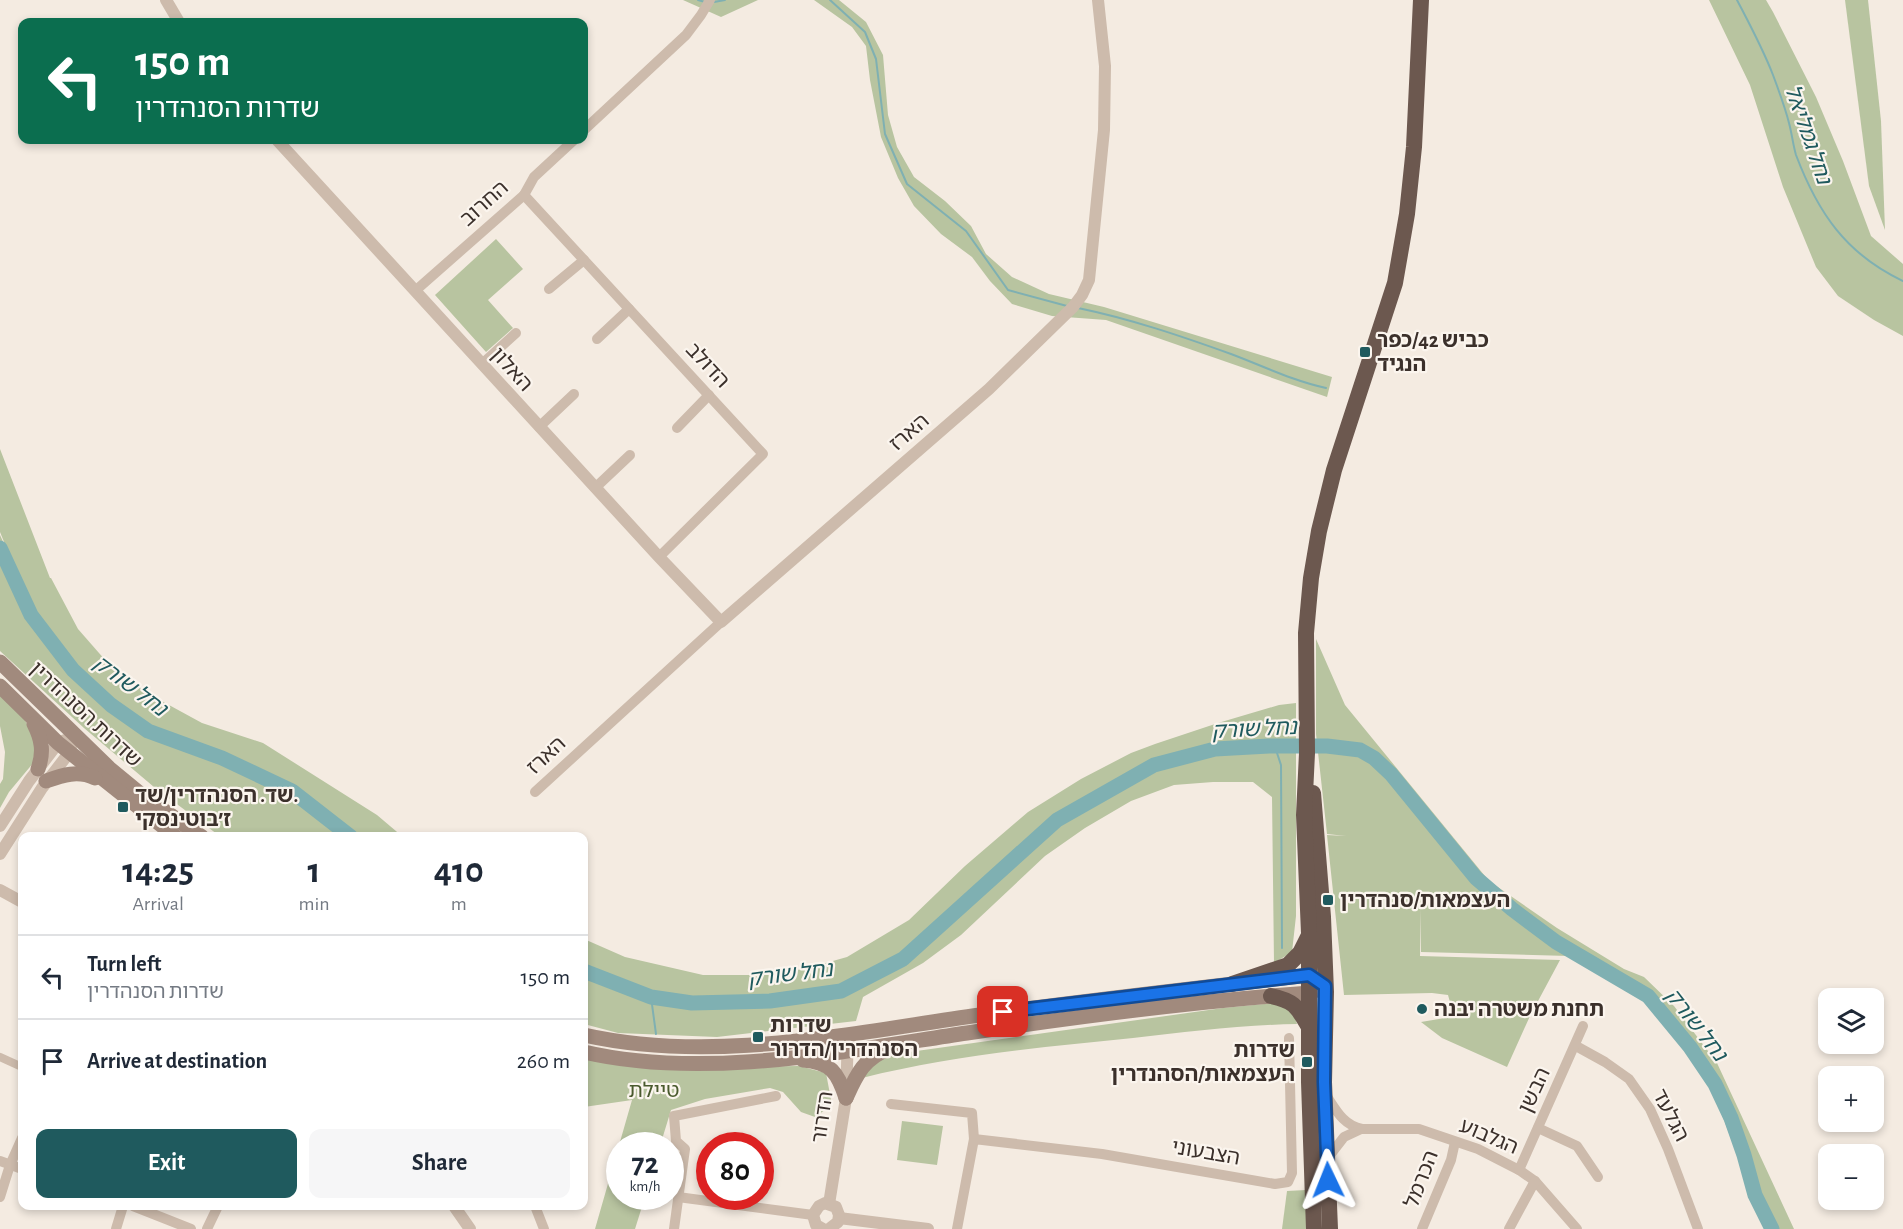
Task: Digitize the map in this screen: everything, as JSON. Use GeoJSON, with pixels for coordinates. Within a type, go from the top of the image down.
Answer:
{"type":"FeatureCollection","features":[{"type":"Feature","properties":{"kind":"highway"},"geometry":{"type":"LineString","coordinates":[[1326,1227],[1327,1159],[1318,989],[1315,803],[1305,725],[1306,633],[1311,578],[1319,531],[1334,470],[1395,283],[1407,214],[1419,76],[1421,0]]}},
{"type":"Feature","properties":{"kind":"highway"},"geometry":{"type":"LineString","coordinates":[[1307,753],[1304,815],[1309,975],[1318,989],[1310,1030],[1309,1082],[1326,1227]]}},
{"type":"Feature","properties":{"kind":"highway"},"geometry":{"type":"LineString","coordinates":[[1232,984],[1287,965],[1300,953],[1309,933]]}},
{"type":"Feature","properties":{"kind":"highway"},"geometry":{"type":"LineString","coordinates":[[1271,996],[1288,999],[1294,1004],[1310,1030]]}},
{"type":"Feature","properties":{"kind":"main road","name":"שדרות הסנהדרין"},"geometry":{"type":"LineString","coordinates":[[0,662],[74,736],[143,796],[195,832]]}},
{"type":"Feature","properties":{"kind":"main road","name":"שדרות הסנהדרין"},"geometry":{"type":"LineString","coordinates":[[0,686],[63,748],[170,832]]}},
{"type":"Feature","properties":{"kind":"main road"},"geometry":{"type":"LineString","coordinates":[[27,711],[39,734],[42,747],[42,775],[81,773],[105,782]]}},
{"type":"Feature","properties":{"kind":"main road"},"geometry":{"type":"LineString","coordinates":[[588,1036],[641,1044],[695,1047],[734,1046],[849,1034],[1003,1012],[1309,975]]}},
{"type":"Feature","properties":{"kind":"main road"},"geometry":{"type":"LineString","coordinates":[[588,1053],[674,1064],[728,1063],[848,1051],[1189,1003],[1271,996],[1318,989]]}},
{"type":"Feature","properties":{"kind":"main road"},"geometry":{"type":"LineString","coordinates":[[846,1098],[855,1076],[867,1061],[884,1050],[913,1041]]}},
{"type":"Feature","properties":{"kind":"main road"},"geometry":{"type":"LineString","coordinates":[[780,1058],[817,1061],[825,1065],[836,1075],[846,1098]]}},
{"type":"Feature","properties":{"kind":"street"},"geometry":{"type":"LineString","coordinates":[[166,0],[176,18]]}},
{"type":"Feature","properties":{"kind":"street","name":"הארז"},"geometry":{"type":"LineString","coordinates":[[535,792],[721,622],[988,389],[1077,302],[1089,280],[1104,130],[1105,66],[1098,0]]}},
{"type":"Feature","properties":{"kind":"street"},"geometry":{"type":"LineString","coordinates":[[588,126],[686,35],[707,4]]}},
{"type":"Feature","properties":{"kind":"street","name":"האלון"},"geometry":{"type":"LineString","coordinates":[[281,144],[595,488],[721,622]]}},
{"type":"Feature","properties":{"kind":"street","name":"החרוב"},"geometry":{"type":"LineString","coordinates":[[415,291],[524,195],[534,177],[570,144]]}},
{"type":"Feature","properties":{"kind":"street","name":"הדולב"},"geometry":{"type":"LineString","coordinates":[[524,195],[763,454],[659,557]]}},
{"type":"Feature","properties":{"kind":"street"},"geometry":{"type":"LineString","coordinates":[[549,289],[584,260]]}},
{"type":"Feature","properties":{"kind":"street"},"geometry":{"type":"LineString","coordinates":[[597,339],[629,309]]}},
{"type":"Feature","properties":{"kind":"street"},"geometry":{"type":"LineString","coordinates":[[482,364],[516,333]]}},
{"type":"Feature","properties":{"kind":"street"},"geometry":{"type":"LineString","coordinates":[[539,427],[574,394]]}},
{"type":"Feature","properties":{"kind":"street"},"geometry":{"type":"LineString","coordinates":[[677,428],[709,395]]}},
{"type":"Feature","properties":{"kind":"street"},"geometry":{"type":"LineString","coordinates":[[595,488],[630,455]]}},
{"type":"Feature","properties":{"kind":"street"},"geometry":{"type":"LineString","coordinates":[[0,826],[74,736]]}},
{"type":"Feature","properties":{"kind":"street"},"geometry":{"type":"LineString","coordinates":[[0,854],[42,775]]}},
{"type":"Feature","properties":{"kind":"street"},"geometry":{"type":"LineString","coordinates":[[0,890],[18,900]]}},
{"type":"Feature","properties":{"kind":"street","name":"הבשן"},"geometry":{"type":"LineString","coordinates":[[1519,1170],[1583,1026]]}},
{"type":"Feature","properties":{"kind":"street","name":"הדרור"},"geometry":{"type":"LineString","coordinates":[[829,1204],[846,1098],[849,1034]]}},
{"type":"Feature","properties":{"kind":"street","name":"הצבעוני"},"geometry":{"type":"LineString","coordinates":[[974,1138],[1102,1154],[1275,1184],[1288,1182],[1292,1173],[1289,1038]]}},
{"type":"Feature","properties":{"kind":"street","name":"הגלעד"},"geometry":{"type":"LineString","coordinates":[[1575,1046],[1605,1062],[1629,1079],[1650,1109],[1668,1149],[1698,1229]]}},
{"type":"Feature","properties":{"kind":"street"},"geometry":{"type":"LineString","coordinates":[[0,1057],[18,1065]]}},
{"type":"Feature","properties":{"kind":"street"},"geometry":{"type":"LineString","coordinates":[[1325,1093],[1347,1124],[1362,1129]]}},
{"type":"Feature","properties":{"kind":"street"},"geometry":{"type":"LineString","coordinates":[[675,1132],[674,1116],[776,1096]]}},
{"type":"Feature","properties":{"kind":"street"},"geometry":{"type":"LineString","coordinates":[[891,1104],[972,1113],[974,1138],[957,1229]]}},
{"type":"Feature","properties":{"kind":"street"},"geometry":{"type":"LineString","coordinates":[[1538,1128],[1577,1146],[1598,1177]]}},
{"type":"Feature","properties":{"kind":"street"},"geometry":{"type":"LineString","coordinates":[[1327,1159],[1344,1137],[1353,1131],[1362,1129]]}},
{"type":"Feature","properties":{"kind":"street","name":"הגלבוע"},"geometry":{"type":"LineString","coordinates":[[1362,1129],[1419,1129],[1478,1149],[1519,1170],[1534,1182],[1577,1229]]}},
{"type":"Feature","properties":{"kind":"street","name":"הכרמל"},"geometry":{"type":"LineString","coordinates":[[1422,1229],[1451,1160],[1455,1142]]}},
{"type":"Feature","properties":{"kind":"street"},"geometry":{"type":"LineString","coordinates":[[0,1197],[5,1163],[18,1144]]}},
{"type":"Feature","properties":{"kind":"street"},"geometry":{"type":"LineString","coordinates":[[1509,1229],[1534,1182]]}},
{"type":"Feature","properties":{"kind":"street"},"geometry":{"type":"LineString","coordinates":[[684,1198],[813,1215]]}},
{"type":"Feature","properties":{"kind":"street"},"geometry":{"type":"LineString","coordinates":[[813,1215],[819,1206],[829,1204],[836,1208],[839,1218],[836,1226],[829,1229]]}},
{"type":"Feature","properties":{"kind":"street"},"geometry":{"type":"LineString","coordinates":[[116,1229],[122,1210]]}},
{"type":"Feature","properties":{"kind":"street"},"geometry":{"type":"LineString","coordinates":[[207,1229],[216,1210]]}},
{"type":"Feature","properties":{"kind":"street"},"geometry":{"type":"LineString","coordinates":[[457,1210],[470,1229]]}},
{"type":"Feature","properties":{"kind":"street"},"geometry":{"type":"LineString","coordinates":[[537,1210],[544,1229]]}},
{"type":"Feature","properties":{"kind":"street"},"geometry":{"type":"LineString","coordinates":[[674,1229],[676,1210]]}},
{"type":"Feature","properties":{"kind":"street"},"geometry":{"type":"LineString","coordinates":[[161,1211],[191,1229]]}},
{"type":"Feature","properties":{"kind":"street"},"geometry":{"type":"LineString","coordinates":[[813,1215],[816,1225],[824,1229]]}},
{"type":"Feature","properties":{"kind":"street"},"geometry":{"type":"LineString","coordinates":[[839,1218],[928,1229]]}},
{"type":"Feature","properties":{"kind":"green space"},"geometry":{"type":"Polygon","coordinates":[[[683,0],[758,0],[721,17],[683,0]]]}},
{"type":"Feature","properties":{"kind":"green space"},"geometry":{"type":"Polygon","coordinates":[[[814,0],[839,0],[866,22],[883,55],[888,115],[897,147],[914,177],[945,201],[971,226],[986,254],[1012,277],[1049,294],[1104,307],[1332,377],[1327,397],[1106,320],[1052,316],[1012,304],[990,281],[972,257],[941,234],[914,206],[898,178],[881,137],[866,46],[852,27],[814,0]]]}},
{"type":"Feature","properties":{"kind":"green space"},"geometry":{"type":"Polygon","coordinates":[[[1709,0],[1766,0],[1773,12],[1816,97],[1871,236],[1903,264],[1903,336],[1838,296],[1816,267],[1783,187],[1750,85],[1709,0]]]}},
{"type":"Feature","properties":{"kind":"green space"},"geometry":{"type":"Polygon","coordinates":[[[1845,0],[1868,0],[1881,121],[1885,230],[1869,186],[1845,0]]]}},
{"type":"Feature","properties":{"kind":"green space"},"geometry":{"type":"Polygon","coordinates":[[[496,239],[523,269],[488,300],[513,328],[486,352],[435,295],[496,239]]]}},
{"type":"Feature","properties":{"kind":"green space"},"geometry":{"type":"Polygon","coordinates":[[[0,449],[50,578],[78,629],[106,661],[147,693],[202,723],[263,743],[377,815],[397,832],[214,832],[154,787],[84,728],[0,651],[0,535],[11,559],[0,532],[0,449]]]}},
{"type":"Feature","properties":{"kind":"green space"},"geometry":{"type":"Polygon","coordinates":[[[1316,639],[1345,705],[1489,881],[1557,928],[1624,969],[1644,977],[1674,1006],[1717,1063],[1794,1229],[1776,1229],[1740,1162],[1711,1086],[1693,1058],[1637,984],[1569,956],[1421,952],[1421,909],[1420,956],[1560,960],[1530,1016],[1507,1067],[1442,1038],[1421,1022],[1451,1017],[1453,1013],[1448,995],[1432,993],[1344,995],[1327,835],[1346,836],[1327,834],[1316,734],[1316,639]]]}},
{"type":"Feature","properties":{"kind":"green space"},"geometry":{"type":"Polygon","coordinates":[[[0,692],[22,714],[34,738],[34,762],[9,792],[0,808],[0,784],[3,779],[5,752],[0,726],[0,692]]]}},
{"type":"Feature","properties":{"kind":"green space"},"geometry":{"type":"Polygon","coordinates":[[[1296,703],[1296,916],[1292,952],[1274,963],[1272,797],[1253,782],[1174,785],[1131,801],[1085,828],[1045,856],[961,935],[923,963],[863,997],[856,1021],[717,1037],[618,1033],[588,1025],[588,941],[625,957],[703,975],[769,975],[808,968],[847,957],[909,920],[965,866],[1028,812],[1081,779],[1131,753],[1155,744],[1279,705],[1296,703]]]}},
{"type":"Feature","properties":{"kind":"green space"},"geometry":{"type":"Polygon","coordinates":[[[1274,1003],[1293,1010],[1297,1024],[1215,1029],[1030,1049],[962,1058],[862,1078],[881,1056],[1223,1008],[1274,1003]]]}},
{"type":"Feature","properties":{"kind":"green space","name":"טיילת"},"geometry":{"type":"Polygon","coordinates":[[[588,1058],[713,1067],[799,1066],[826,1073],[832,1105],[815,1117],[801,1112],[783,1092],[770,1088],[705,1099],[671,1110],[664,1132],[623,1132],[632,1100],[588,1106],[588,1058]]]}},
{"type":"Feature","properties":{"kind":"green space"},"geometry":{"type":"Polygon","coordinates":[[[902,1121],[943,1126],[937,1165],[897,1160],[902,1121]]]}},
{"type":"Feature","properties":{"kind":"green space"},"geometry":{"type":"Polygon","coordinates":[[[1306,1190],[1306,1229],[1282,1229],[1287,1191],[1306,1190]]]}},
{"type":"Feature","properties":{"kind":"green space","name":"טיילת"},"geometry":{"type":"Polygon","coordinates":[[[606,1191],[606,1210],[641,1210],[635,1229],[595,1229],[606,1191]]]}},
{"type":"Feature","properties":{"kind":"waterway"},"geometry":{"type":"LineString","coordinates":[[698,0],[705,2]]}},
{"type":"Feature","properties":{"kind":"waterway"},"geometry":{"type":"LineString","coordinates":[[714,2],[725,0]]}},
{"type":"Feature","properties":{"kind":"waterway"},"geometry":{"type":"LineString","coordinates":[[830,0],[865,32],[876,59],[885,134],[907,184],[966,231],[1008,290],[1067,306]]}},
{"type":"Feature","properties":{"kind":"waterway","name":"נחל גמליאל"},"geometry":{"type":"LineString","coordinates":[[1737,0],[1769,65],[1786,111],[1796,155],[1824,213],[1836,230],[1865,258],[1903,281]]}},
{"type":"Feature","properties":{"kind":"waterway"},"geometry":{"type":"LineString","coordinates":[[1078,308],[1175,334],[1326,388]]}},
{"type":"Feature","properties":{"kind":"waterway","name":"נחל שורק"},"geometry":{"type":"LineString","coordinates":[[0,548],[31,615],[73,670],[111,705],[148,731],[222,758],[292,791],[345,832]]}},
{"type":"Feature","properties":{"kind":"waterway"},"geometry":{"type":"LineString","coordinates":[[1269,746],[1276,750],[1281,765],[1282,948]]}},
{"type":"Feature","properties":{"kind":"waterway","name":"נחל שורק"},"geometry":{"type":"LineString","coordinates":[[588,973],[651,997],[692,1003],[770,1001],[841,991],[903,959],[1057,820],[1154,765],[1215,749],[1327,746],[1360,750],[1374,758],[1391,774],[1476,878],[1512,909],[1556,942],[1648,996],[1690,1047],[1715,1084],[1731,1118],[1755,1195],[1772,1229]]}},
{"type":"Feature","properties":{"kind":"waterway"},"geometry":{"type":"LineString","coordinates":[[651,997],[656,1034]]}},
{"type":"Feature","properties":{"kind":"place","name":"כביש 42/כפר הנגיד"},"geometry":{"type":"Point","coordinates":[1365,352]}},
{"type":"Feature","properties":{"kind":"place","name":"שד. הסנהדרין/שד. ז׳בוטינסקי"},"geometry":{"type":"Point","coordinates":[123,807]}},
{"type":"Feature","properties":{"kind":"place","name":"העצמאות/סנהדרין"},"geometry":{"type":"Point","coordinates":[1328,900]}},
{"type":"Feature","properties":{"kind":"place","name":"תחנת משטרה יבנה"},"geometry":{"type":"Point","coordinates":[1422,1009]}},
{"type":"Feature","properties":{"kind":"place","name":"שדרות הסנהדרין/הדרור"},"geometry":{"type":"Point","coordinates":[758,1037]}},
{"type":"Feature","properties":{"kind":"place","name":"שדרות העצמאות/הסהנדרין"},"geometry":{"type":"Point","coordinates":[1307,1062]}},
{"type":"Feature","properties":{"kind":"route"},"geometry":{"type":"LineString","coordinates":[[1003,1012],[1309,975],[1325,986],[1326,992],[1324,1082],[1328,1180]]}}]}
